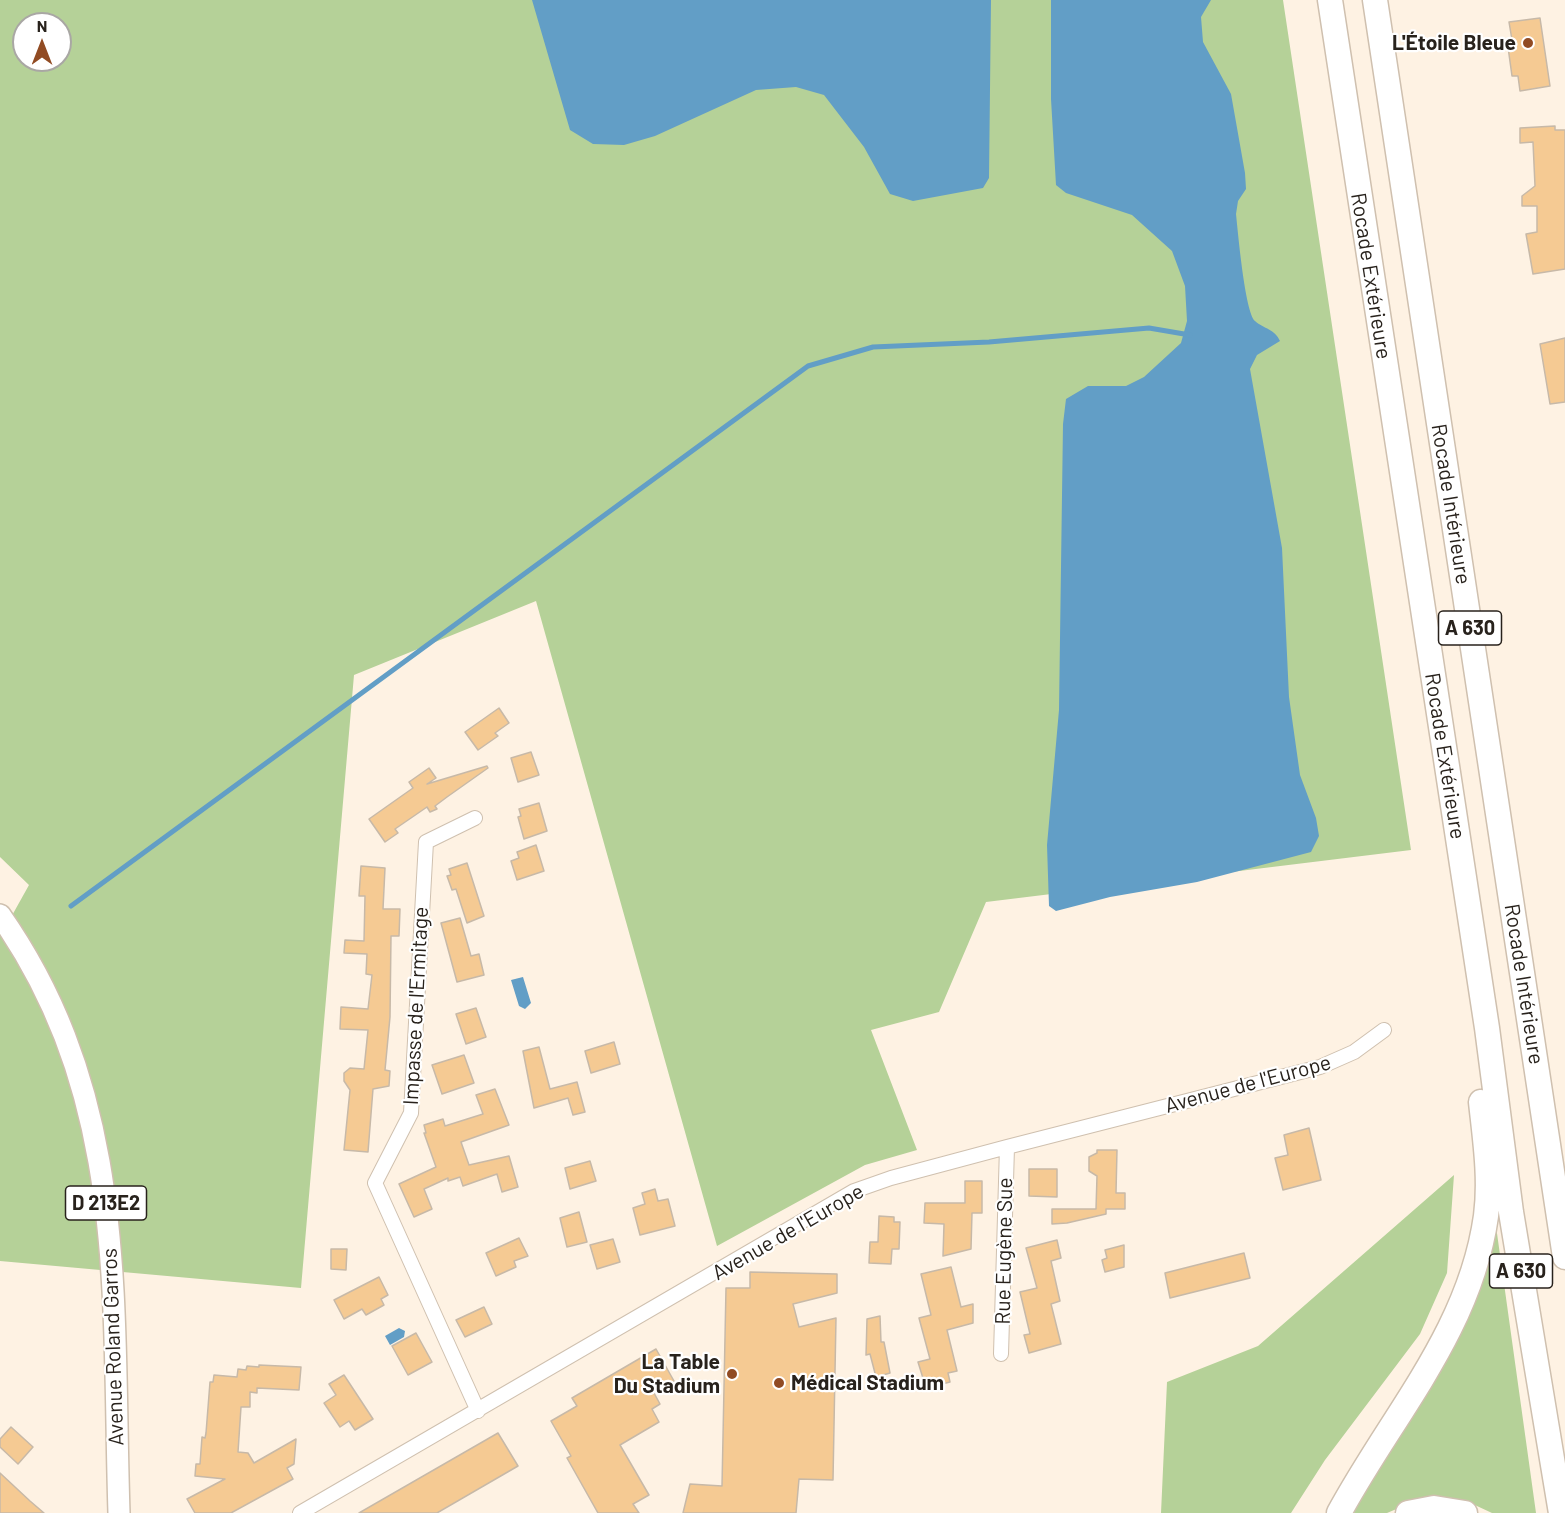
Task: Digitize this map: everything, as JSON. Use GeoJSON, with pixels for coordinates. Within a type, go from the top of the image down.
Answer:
{"type":"FeatureCollection","features":[{"type":"Feature","properties":{"kind":"highway","name":"Rocade Extérieure"},"geometry":{"type":"LineString","coordinates":[[1330,0],[1487,1028],[1511,1212],[1560,1513]]}},
{"type":"Feature","properties":{"kind":"highway","name":"Rocade Intérieure"},"geometry":{"type":"LineString","coordinates":[[1375,0],[1565,1257]]}},
{"type":"Feature","properties":{"kind":"highway"},"geometry":{"type":"LineString","coordinates":[[1339,1513],[1446,1340],[1479,1248],[1486,1215],[1487,1173],[1476,1053],[1487,1028]]}},
{"type":"Feature","properties":{"kind":"highway"},"geometry":{"type":"LineString","coordinates":[[1329,1513],[1344,1489],[1369,1462]]}},
{"type":"Feature","properties":{"kind":"highway"},"geometry":{"type":"LineString","coordinates":[[1408,1513],[1434,1508],[1465,1513]]}},
{"type":"Feature","properties":{"kind":"main road","name":"Avenue Roland Garros"},"geometry":{"type":"LineString","coordinates":[[0,915],[31,963],[55,1008],[76,1062],[97,1144],[105,1200],[113,1312],[119,1513]]}},
{"type":"Feature","properties":{"kind":"street","name":"Impasse de l'Ermitage"},"geometry":{"type":"LineString","coordinates":[[475,818],[426,842],[411,1113],[375,1183],[478,1411]]}},
{"type":"Feature","properties":{"kind":"street","name":"Avenue de l'Europe"},"geometry":{"type":"LineString","coordinates":[[300,1513],[854,1191],[891,1178],[1006,1147],[1320,1067],[1354,1052],[1384,1030]]}},
{"type":"Feature","properties":{"kind":"street","name":"Rue Eugène Sue"},"geometry":{"type":"LineString","coordinates":[[1001,1354],[1006,1147]]}},
{"type":"Feature","properties":{"kind":"green space"},"geometry":{"type":"Polygon","coordinates":[[[0,0],[1283,0],[1411,850],[986,902],[939,1012],[871,1030],[917,1150],[865,1165],[717,1246],[536,601],[354,675],[301,1288],[0,1261],[0,937],[29,885],[0,857],[0,0]]]}},
{"type":"Feature","properties":{"kind":"green space"},"geometry":{"type":"Polygon","coordinates":[[[1454,1175],[1447,1273],[1420,1334],[1325,1460],[1291,1513],[1161,1513],[1167,1382],[1258,1346],[1454,1175]]]}},
{"type":"Feature","properties":{"kind":"green space"},"geometry":{"type":"Polygon","coordinates":[[[1495,1219],[1536,1513],[1492,1513],[1464,1500],[1438,1499],[1413,1502],[1387,1513],[1348,1513],[1495,1219]]]}},
{"type":"Feature","properties":{"kind":"water"},"geometry":{"type":"Polygon","coordinates":[[[532,0],[991,0],[989,178],[983,188],[913,201],[890,194],[864,147],[824,95],[796,87],[756,90],[655,136],[624,145],[593,144],[570,130],[532,0]]]}},
{"type":"Feature","properties":{"kind":"water"},"geometry":{"type":"Polygon","coordinates":[[[1051,0],[1211,0],[1201,17],[1203,42],[1231,94],[1245,173],[1246,189],[1238,201],[1236,214],[1248,303],[1255,321],[1272,332],[1280,341],[1257,355],[1250,369],[1282,548],[1289,697],[1300,775],[1316,818],[1319,836],[1311,852],[1197,882],[1110,897],[1056,911],[1049,906],[1047,845],[1059,710],[1063,424],[1066,399],[1088,386],[1126,386],[1144,377],[1181,343],[1187,321],[1185,286],[1172,251],[1132,215],[1066,193],[1056,185],[1051,99],[1051,0]]]}},
{"type":"Feature","properties":{"kind":"water"},"geometry":{"type":"Polygon","coordinates":[[[523,977],[531,1003],[525,1009],[519,1006],[511,980],[523,977]]]}},
{"type":"Feature","properties":{"kind":"water"},"geometry":{"type":"Polygon","coordinates":[[[399,1328],[405,1331],[404,1337],[390,1345],[385,1336],[399,1328]]]}},
{"type":"Feature","properties":{"kind":"building"},"geometry":{"type":"Polygon","coordinates":[[[1540,18],[1550,86],[1520,91],[1518,76],[1512,76],[1507,40],[1512,40],[1509,22],[1540,18]]]}},
{"type":"Feature","properties":{"kind":"building"},"geometry":{"type":"Polygon","coordinates":[[[1555,126],[1555,130],[1565,130],[1565,269],[1533,274],[1526,234],[1537,232],[1537,206],[1522,206],[1522,196],[1535,186],[1533,142],[1520,143],[1520,128],[1555,126]]]}},
{"type":"Feature","properties":{"kind":"building"},"geometry":{"type":"Polygon","coordinates":[[[1565,338],[1565,402],[1550,404],[1540,344],[1565,338]]]}},
{"type":"Feature","properties":{"kind":"building"},"geometry":{"type":"Polygon","coordinates":[[[499,708],[509,723],[495,733],[498,736],[478,750],[465,732],[499,708]]]}},
{"type":"Feature","properties":{"kind":"building"},"geometry":{"type":"Polygon","coordinates":[[[531,752],[539,775],[518,782],[511,758],[531,752]]]}},
{"type":"Feature","properties":{"kind":"building"},"geometry":{"type":"Polygon","coordinates":[[[487,766],[488,768],[435,806],[437,809],[430,812],[427,807],[395,829],[398,833],[385,842],[369,819],[413,788],[409,782],[429,768],[436,778],[427,784],[487,766]]]}},
{"type":"Feature","properties":{"kind":"building"},"geometry":{"type":"Polygon","coordinates":[[[539,803],[547,831],[524,839],[518,817],[521,816],[519,809],[539,803]]]}},
{"type":"Feature","properties":{"kind":"building"},"geometry":{"type":"Polygon","coordinates":[[[536,845],[544,871],[517,880],[511,861],[519,858],[517,852],[536,845]]]}},
{"type":"Feature","properties":{"kind":"building"},"geometry":{"type":"Polygon","coordinates":[[[467,863],[484,916],[467,923],[456,889],[452,890],[447,876],[451,875],[449,869],[467,863]]]}},
{"type":"Feature","properties":{"kind":"building"},"geometry":{"type":"Polygon","coordinates":[[[361,866],[385,868],[383,909],[400,909],[399,936],[391,936],[390,1017],[385,1070],[390,1071],[389,1086],[373,1089],[368,1152],[344,1150],[350,1090],[344,1081],[344,1073],[350,1068],[364,1069],[368,1030],[340,1029],[341,1007],[368,1009],[372,975],[366,974],[367,954],[344,953],[345,940],[364,941],[365,896],[359,896],[361,866]]]}},
{"type":"Feature","properties":{"kind":"building"},"geometry":{"type":"Polygon","coordinates":[[[460,918],[471,956],[479,954],[484,975],[457,982],[441,923],[460,918]]]}},
{"type":"Feature","properties":{"kind":"building"},"geometry":{"type":"Polygon","coordinates":[[[476,1008],[486,1037],[466,1044],[456,1014],[476,1008]]]}},
{"type":"Feature","properties":{"kind":"building"},"geometry":{"type":"Polygon","coordinates":[[[614,1042],[620,1064],[591,1073],[585,1051],[614,1042]]]}},
{"type":"Feature","properties":{"kind":"building"},"geometry":{"type":"Polygon","coordinates":[[[539,1047],[550,1089],[577,1082],[585,1112],[573,1115],[568,1098],[534,1108],[523,1051],[539,1047]]]}},
{"type":"Feature","properties":{"kind":"building"},"geometry":{"type":"Polygon","coordinates":[[[464,1055],[474,1083],[442,1094],[432,1065],[464,1055]]]}},
{"type":"Feature","properties":{"kind":"building"},"geometry":{"type":"Polygon","coordinates":[[[495,1089],[509,1125],[461,1142],[469,1165],[509,1156],[518,1187],[502,1192],[497,1174],[463,1186],[460,1177],[448,1181],[448,1178],[424,1189],[432,1209],[414,1217],[399,1184],[436,1167],[424,1133],[426,1133],[424,1125],[443,1119],[445,1126],[483,1114],[476,1095],[495,1089]]]}},
{"type":"Feature","properties":{"kind":"building"},"geometry":{"type":"Polygon","coordinates":[[[1309,1128],[1321,1180],[1283,1190],[1275,1158],[1288,1155],[1284,1135],[1309,1128]]]}},
{"type":"Feature","properties":{"kind":"building"},"geometry":{"type":"Polygon","coordinates":[[[1097,1150],[1117,1150],[1116,1193],[1125,1193],[1125,1209],[1106,1209],[1106,1214],[1052,1224],[1052,1209],[1096,1209],[1097,1176],[1089,1171],[1089,1157],[1097,1153],[1097,1150]]]}},
{"type":"Feature","properties":{"kind":"building"},"geometry":{"type":"Polygon","coordinates":[[[590,1161],[596,1181],[570,1189],[565,1168],[590,1161]]]}},
{"type":"Feature","properties":{"kind":"building"},"geometry":{"type":"Polygon","coordinates":[[[1029,1169],[1057,1169],[1057,1197],[1029,1196],[1029,1169]]]}},
{"type":"Feature","properties":{"kind":"building"},"geometry":{"type":"Polygon","coordinates":[[[965,1181],[982,1181],[982,1213],[972,1213],[971,1249],[943,1256],[944,1224],[924,1223],[925,1203],[965,1203],[965,1181]]]}},
{"type":"Feature","properties":{"kind":"building"},"geometry":{"type":"Polygon","coordinates":[[[655,1189],[658,1201],[668,1199],[675,1226],[640,1235],[633,1208],[645,1204],[642,1193],[655,1189]]]}},
{"type":"Feature","properties":{"kind":"building"},"geometry":{"type":"Polygon","coordinates":[[[579,1212],[587,1242],[567,1247],[560,1218],[579,1212]]]}},
{"type":"Feature","properties":{"kind":"building"},"geometry":{"type":"Polygon","coordinates":[[[879,1216],[894,1217],[894,1222],[900,1222],[899,1249],[892,1249],[891,1264],[869,1263],[870,1242],[878,1242],[879,1216]]]}},
{"type":"Feature","properties":{"kind":"building"},"geometry":{"type":"Polygon","coordinates":[[[519,1238],[528,1256],[514,1261],[516,1267],[496,1276],[486,1253],[519,1238]]]}},
{"type":"Feature","properties":{"kind":"building"},"geometry":{"type":"Polygon","coordinates":[[[613,1239],[620,1262],[597,1269],[590,1245],[613,1239]]]}},
{"type":"Feature","properties":{"kind":"building"},"geometry":{"type":"Polygon","coordinates":[[[1057,1240],[1061,1258],[1051,1261],[1060,1301],[1051,1304],[1061,1344],[1029,1353],[1024,1335],[1030,1334],[1020,1292],[1037,1288],[1026,1248],[1057,1240]]]}},
{"type":"Feature","properties":{"kind":"building"},"geometry":{"type":"Polygon","coordinates":[[[1124,1245],[1124,1267],[1105,1272],[1102,1260],[1107,1258],[1105,1250],[1124,1245]]]}},
{"type":"Feature","properties":{"kind":"building"},"geometry":{"type":"Polygon","coordinates":[[[331,1249],[347,1249],[346,1270],[331,1269],[331,1249]]]}},
{"type":"Feature","properties":{"kind":"building"},"geometry":{"type":"Polygon","coordinates":[[[1244,1253],[1250,1278],[1170,1298],[1165,1273],[1244,1253]]]}},
{"type":"Feature","properties":{"kind":"building"},"geometry":{"type":"Polygon","coordinates":[[[951,1267],[961,1307],[973,1304],[973,1323],[947,1330],[957,1371],[948,1373],[950,1382],[926,1388],[918,1362],[930,1359],[919,1318],[931,1315],[921,1274],[951,1267]]]}},
{"type":"Feature","properties":{"kind":"building","name":"Médical Stadium"},"geometry":{"type":"Polygon","coordinates":[[[750,1272],[837,1274],[837,1293],[793,1304],[799,1327],[836,1318],[833,1480],[799,1479],[796,1513],[683,1513],[690,1484],[722,1486],[726,1288],[750,1288],[750,1272]]]}},
{"type":"Feature","properties":{"kind":"building"},"geometry":{"type":"Polygon","coordinates":[[[379,1277],[388,1295],[381,1299],[384,1305],[366,1315],[362,1309],[344,1319],[334,1300],[379,1277]]]}},
{"type":"Feature","properties":{"kind":"building"},"geometry":{"type":"Polygon","coordinates":[[[484,1307],[492,1324],[465,1337],[456,1320],[484,1307]]]}},
{"type":"Feature","properties":{"kind":"building"},"geometry":{"type":"Polygon","coordinates":[[[880,1316],[881,1342],[884,1342],[890,1373],[876,1377],[870,1354],[866,1355],[867,1319],[880,1316]]]}},
{"type":"Feature","properties":{"kind":"building"},"geometry":{"type":"Polygon","coordinates":[[[416,1333],[432,1362],[408,1375],[392,1346],[416,1333]]]}},
{"type":"Feature","properties":{"kind":"building"},"geometry":{"type":"Polygon","coordinates":[[[656,1349],[674,1381],[654,1393],[660,1404],[652,1409],[659,1422],[620,1445],[649,1495],[633,1504],[639,1513],[598,1513],[567,1458],[571,1456],[551,1421],[577,1406],[572,1398],[656,1349]]]}},
{"type":"Feature","properties":{"kind":"building"},"geometry":{"type":"Polygon","coordinates":[[[259,1365],[301,1367],[299,1390],[257,1388],[257,1393],[250,1392],[250,1407],[241,1407],[238,1452],[248,1453],[254,1463],[296,1439],[294,1464],[287,1468],[293,1479],[231,1513],[195,1513],[187,1499],[225,1479],[195,1476],[196,1464],[200,1464],[202,1437],[205,1438],[206,1433],[210,1382],[213,1382],[214,1375],[237,1377],[238,1369],[246,1370],[247,1366],[259,1367],[259,1365]]]}},
{"type":"Feature","properties":{"kind":"building"},"geometry":{"type":"Polygon","coordinates":[[[344,1375],[373,1419],[355,1430],[349,1421],[340,1427],[324,1403],[336,1395],[329,1384],[344,1375]]]}},
{"type":"Feature","properties":{"kind":"building"},"geometry":{"type":"Polygon","coordinates":[[[11,1427],[33,1447],[18,1464],[0,1447],[0,1439],[11,1427]]]}},
{"type":"Feature","properties":{"kind":"building"},"geometry":{"type":"Polygon","coordinates":[[[498,1433],[518,1466],[437,1513],[359,1513],[498,1433]]]}},
{"type":"Feature","properties":{"kind":"building"},"geometry":{"type":"Polygon","coordinates":[[[0,1473],[30,1501],[44,1513],[0,1513],[0,1473]]]}},
{"type":"Feature","properties":{"kind":"waterway"},"geometry":{"type":"LineString","coordinates":[[71,906],[808,366],[873,347],[989,342],[1149,328],[1190,335]]}},
{"type":"Feature","properties":{"kind":"place","name":"L'Étoile Bleue"},"geometry":{"type":"Point","coordinates":[1528,43]}},
{"type":"Feature","properties":{"kind":"place","name":"La Table Du Stadium"},"geometry":{"type":"Point","coordinates":[732,1374]}},
{"type":"Feature","properties":{"kind":"place","name":"Médical Stadium"},"geometry":{"type":"Point","coordinates":[779,1383]}}]}
